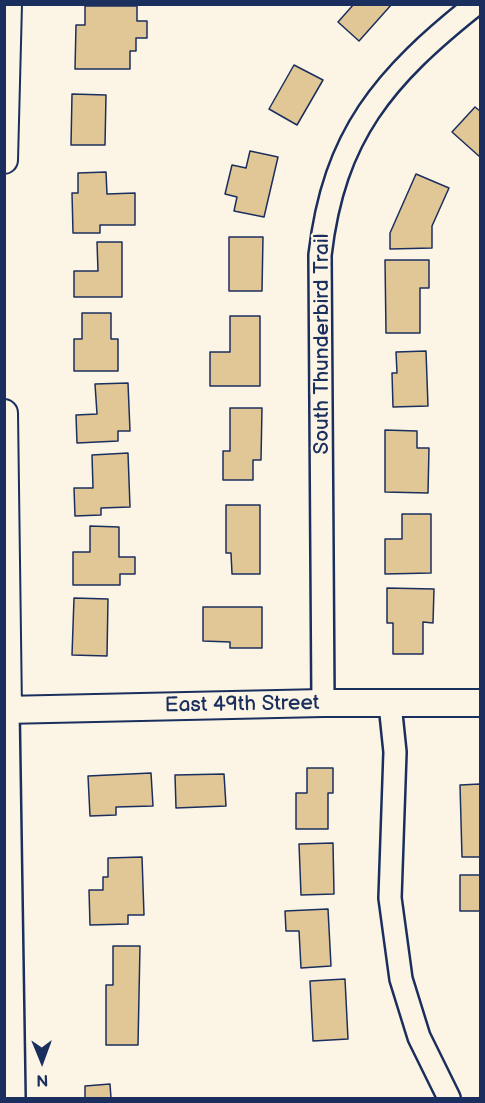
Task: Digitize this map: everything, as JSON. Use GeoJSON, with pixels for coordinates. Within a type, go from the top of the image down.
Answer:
{"type":"FeatureCollection","features":[{"type":"Feature","properties":{"kind":"street"},"geometry":{"type":"LineString","coordinates":[[4,160],[8,4]]}},
{"type":"Feature","properties":{"kind":"street","name":"South Thunderbird Trail"},"geometry":{"type":"LineString","coordinates":[[323,703],[320,255],[324,219],[344,154],[364,116],[384,88],[413,57],[472,10]]}},
{"type":"Feature","properties":{"kind":"street"},"geometry":{"type":"LineString","coordinates":[[4,413],[6,710],[14,1098]]}},
{"type":"Feature","properties":{"kind":"street","name":"East 49th Street"},"geometry":{"type":"LineString","coordinates":[[6,710],[323,703],[480,703]]}},
{"type":"Feature","properties":{"kind":"street"},"geometry":{"type":"LineString","coordinates":[[390,704],[395,752],[390,898],[401,979],[419,1037],[449,1098]]}},
{"type":"Feature","properties":{"kind":"building"},"geometry":{"type":"Polygon","coordinates":[[[354,4],[392,4],[359,41],[338,22],[354,4]]]}},
{"type":"Feature","properties":{"kind":"building"},"geometry":{"type":"Polygon","coordinates":[[[85,6],[137,6],[137,21],[147,21],[147,38],[136,38],[136,51],[130,51],[130,69],[75,69],[76,25],[85,25],[85,6]]]}},
{"type":"Feature","properties":{"kind":"building"},"geometry":{"type":"Polygon","coordinates":[[[294,65],[323,80],[297,125],[269,109],[294,65]]]}},
{"type":"Feature","properties":{"kind":"building"},"geometry":{"type":"Polygon","coordinates":[[[72,94],[106,95],[105,145],[71,145],[72,94]]]}},
{"type":"Feature","properties":{"kind":"building"},"geometry":{"type":"Polygon","coordinates":[[[475,107],[480,111],[480,157],[452,132],[475,107]]]}},
{"type":"Feature","properties":{"kind":"building"},"geometry":{"type":"Polygon","coordinates":[[[250,151],[278,157],[264,217],[234,211],[237,197],[225,194],[232,165],[246,168],[250,151]]]}},
{"type":"Feature","properties":{"kind":"building"},"geometry":{"type":"Polygon","coordinates":[[[106,172],[107,194],[135,193],[135,225],[100,225],[100,233],[73,233],[72,193],[78,193],[78,173],[106,172]]]}},
{"type":"Feature","properties":{"kind":"building"},"geometry":{"type":"Polygon","coordinates":[[[416,174],[449,188],[432,226],[432,248],[390,249],[390,233],[416,174]]]}},
{"type":"Feature","properties":{"kind":"building"},"geometry":{"type":"Polygon","coordinates":[[[229,237],[263,237],[262,291],[229,291],[229,237]]]}},
{"type":"Feature","properties":{"kind":"building"},"geometry":{"type":"Polygon","coordinates":[[[97,242],[122,242],[122,297],[74,297],[74,271],[98,271],[97,242]]]}},
{"type":"Feature","properties":{"kind":"building"},"geometry":{"type":"Polygon","coordinates":[[[385,260],[429,260],[429,288],[420,288],[420,333],[386,333],[385,260]]]}},
{"type":"Feature","properties":{"kind":"building"},"geometry":{"type":"Polygon","coordinates":[[[82,313],[111,313],[111,339],[118,339],[118,371],[74,371],[74,339],[82,339],[82,313]]]}},
{"type":"Feature","properties":{"kind":"building"},"geometry":{"type":"Polygon","coordinates":[[[230,316],[260,316],[260,386],[210,386],[210,352],[230,352],[230,316]]]}},
{"type":"Feature","properties":{"kind":"building"},"geometry":{"type":"Polygon","coordinates":[[[426,351],[428,406],[393,407],[392,373],[397,373],[396,352],[426,351]]]}},
{"type":"Feature","properties":{"kind":"building"},"geometry":{"type":"Polygon","coordinates":[[[128,383],[130,431],[118,431],[118,441],[77,443],[76,415],[97,414],[95,384],[128,383]]]}},
{"type":"Feature","properties":{"kind":"building"},"geometry":{"type":"Polygon","coordinates":[[[230,408],[262,408],[261,460],[253,460],[253,480],[223,480],[223,451],[230,451],[230,408]]]}},
{"type":"Feature","properties":{"kind":"building"},"geometry":{"type":"Polygon","coordinates":[[[385,430],[417,431],[417,448],[429,448],[428,493],[385,492],[385,430]]]}},
{"type":"Feature","properties":{"kind":"building"},"geometry":{"type":"Polygon","coordinates":[[[128,453],[130,507],[101,508],[101,515],[75,516],[74,488],[93,488],[92,455],[128,453]]]}},
{"type":"Feature","properties":{"kind":"building"},"geometry":{"type":"Polygon","coordinates":[[[226,505],[260,505],[260,574],[232,574],[231,553],[226,553],[226,505]]]}},
{"type":"Feature","properties":{"kind":"building"},"geometry":{"type":"Polygon","coordinates":[[[402,514],[431,514],[431,573],[385,574],[385,539],[402,539],[402,514]]]}},
{"type":"Feature","properties":{"kind":"building"},"geometry":{"type":"Polygon","coordinates":[[[90,526],[119,527],[119,557],[135,557],[135,574],[120,574],[120,585],[73,585],[73,552],[90,552],[90,526]]]}},
{"type":"Feature","properties":{"kind":"building"},"geometry":{"type":"Polygon","coordinates":[[[387,588],[434,589],[433,623],[423,622],[423,654],[393,654],[393,623],[387,623],[387,588]]]}},
{"type":"Feature","properties":{"kind":"building"},"geometry":{"type":"Polygon","coordinates":[[[74,598],[108,599],[107,656],[72,655],[74,598]]]}},
{"type":"Feature","properties":{"kind":"building"},"geometry":{"type":"Polygon","coordinates":[[[203,607],[262,607],[262,648],[230,648],[230,642],[203,641],[203,607]]]}},
{"type":"Feature","properties":{"kind":"building"},"geometry":{"type":"Polygon","coordinates":[[[307,768],[333,768],[333,793],[328,793],[328,829],[296,829],[296,793],[307,793],[307,768]]]}},
{"type":"Feature","properties":{"kind":"building"},"geometry":{"type":"Polygon","coordinates":[[[151,773],[153,806],[116,807],[116,815],[90,816],[88,776],[151,773]]]}},
{"type":"Feature","properties":{"kind":"building"},"geometry":{"type":"Polygon","coordinates":[[[224,774],[226,806],[176,808],[175,775],[224,774]]]}},
{"type":"Feature","properties":{"kind":"building"},"geometry":{"type":"Polygon","coordinates":[[[480,784],[480,857],[462,857],[460,785],[480,784]]]}},
{"type":"Feature","properties":{"kind":"building"},"geometry":{"type":"Polygon","coordinates":[[[333,843],[334,894],[301,895],[299,844],[333,843]]]}},
{"type":"Feature","properties":{"kind":"building"},"geometry":{"type":"Polygon","coordinates":[[[142,857],[144,915],[128,915],[128,924],[90,925],[89,890],[103,890],[103,877],[108,877],[108,858],[142,857]]]}},
{"type":"Feature","properties":{"kind":"building"},"geometry":{"type":"Polygon","coordinates":[[[460,875],[480,875],[480,911],[460,911],[460,875]]]}},
{"type":"Feature","properties":{"kind":"building"},"geometry":{"type":"Polygon","coordinates":[[[328,909],[331,966],[301,968],[299,931],[286,931],[285,911],[328,909]]]}},
{"type":"Feature","properties":{"kind":"building"},"geometry":{"type":"Polygon","coordinates":[[[113,946],[140,946],[138,1045],[106,1045],[106,985],[113,985],[113,946]]]}},
{"type":"Feature","properties":{"kind":"building"},"geometry":{"type":"Polygon","coordinates":[[[345,979],[348,1039],[313,1041],[310,981],[345,979]]]}},
{"type":"Feature","properties":{"kind":"building"},"geometry":{"type":"Polygon","coordinates":[[[110,1084],[111,1098],[85,1098],[85,1086],[110,1084]]]}}]}
